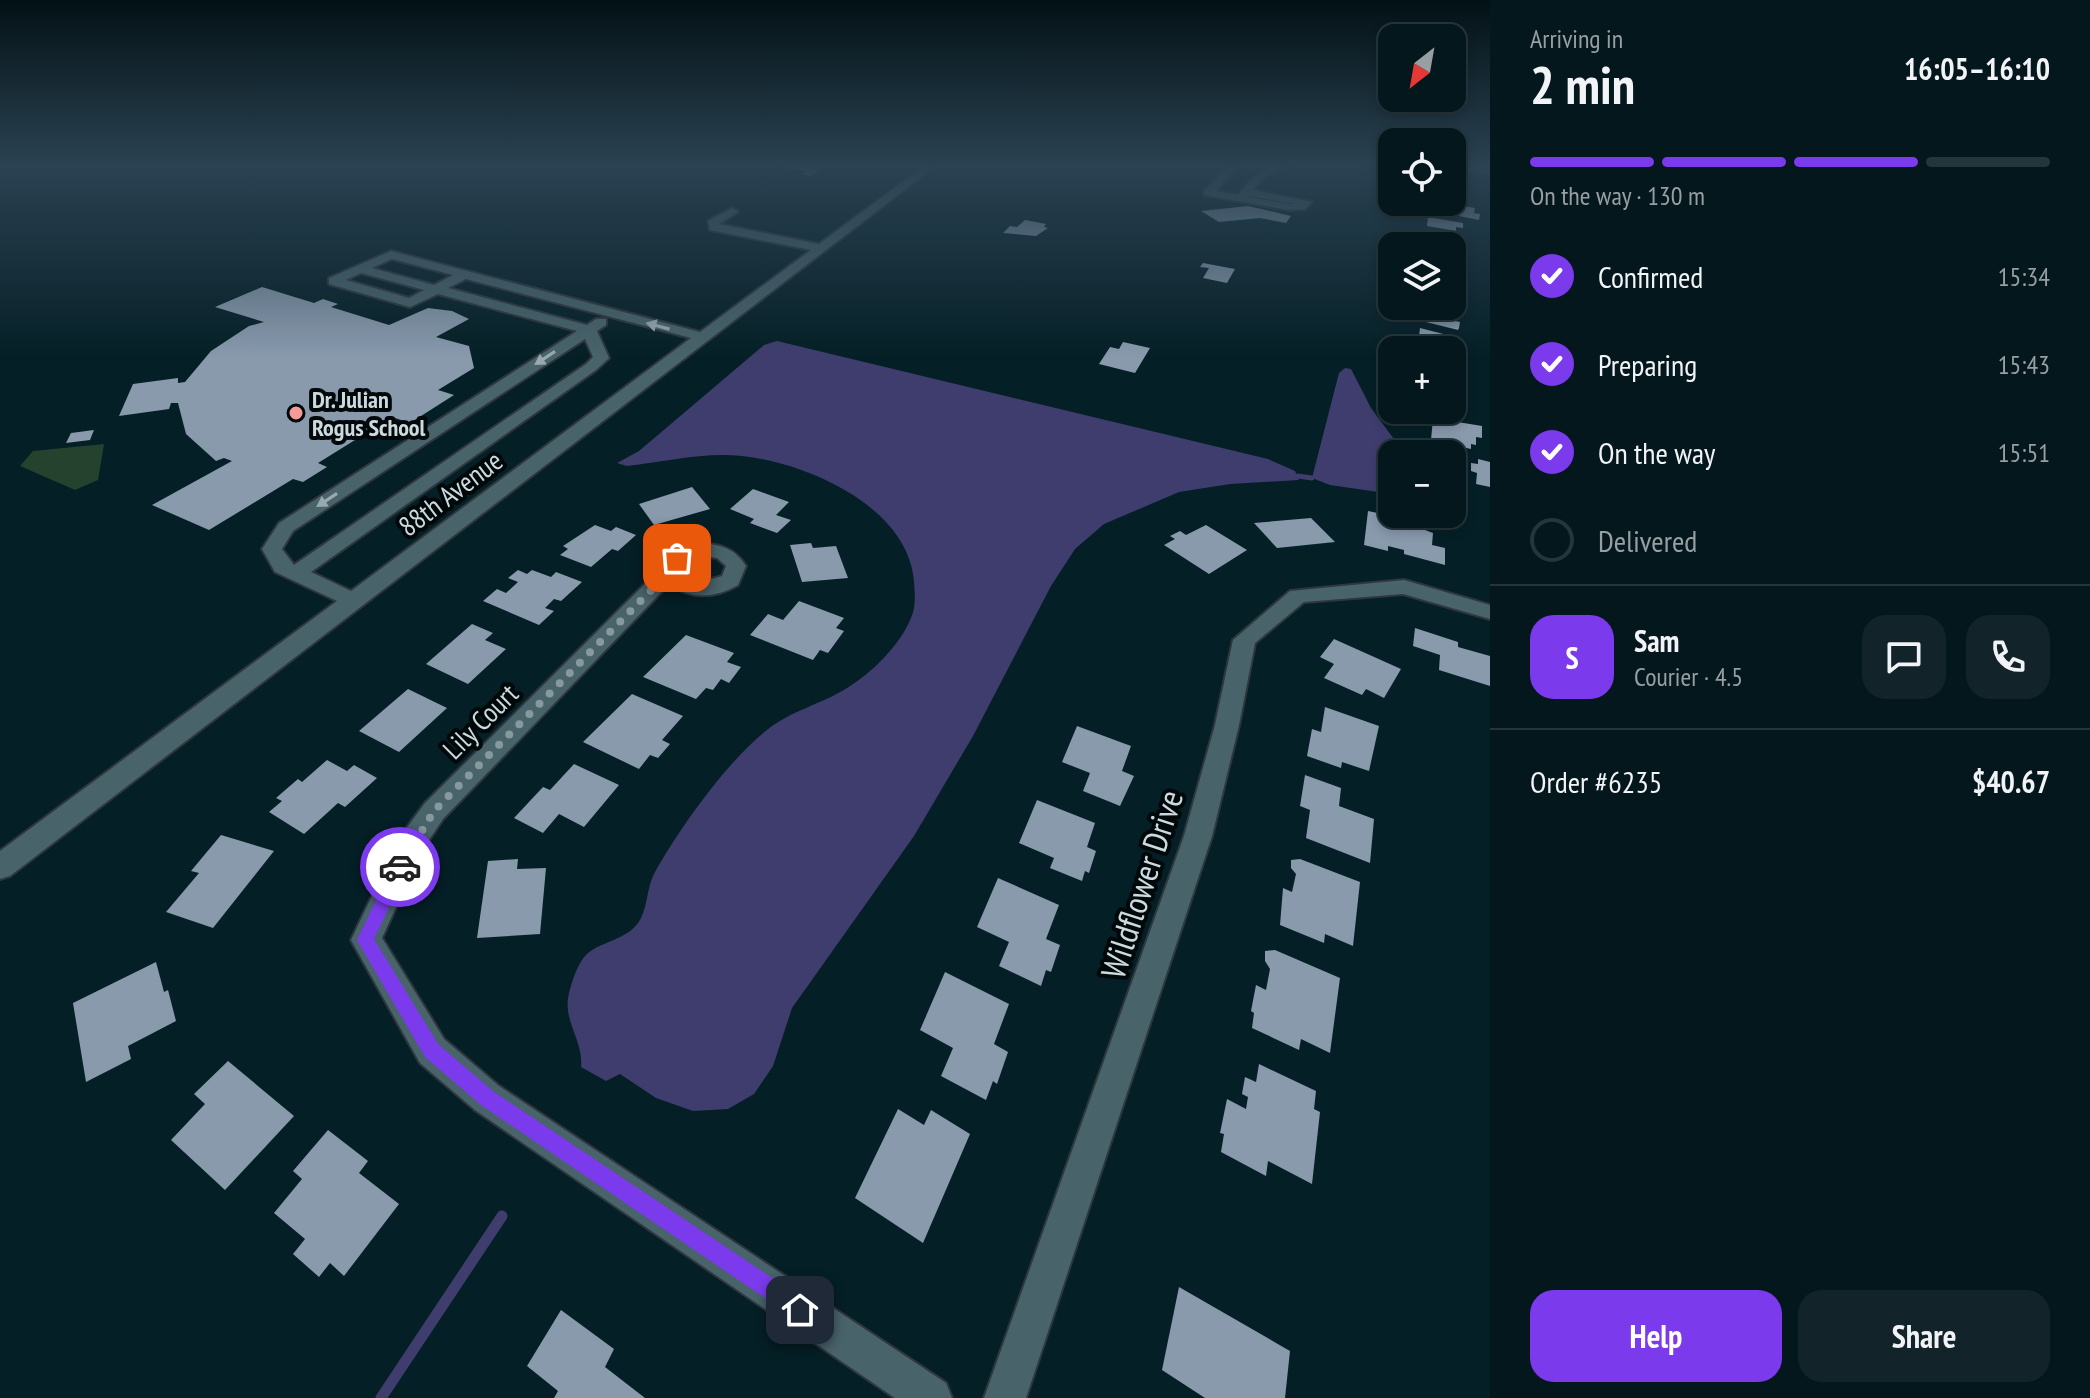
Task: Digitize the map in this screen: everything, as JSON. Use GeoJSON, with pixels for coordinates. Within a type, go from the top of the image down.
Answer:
{"type":"FeatureCollection","features":[{"type":"Feature","properties":{"kind":"street"},"geometry":{"type":"LineString","coordinates":[[725,229],[820,248]]}},
{"type":"Feature","properties":{"kind":"street","name":"88th Avenue"},"geometry":{"type":"LineString","coordinates":[[0,867],[845,229]]}},
{"type":"Feature","properties":{"kind":"street"},"geometry":{"type":"LineString","coordinates":[[465,274],[410,303],[334,281],[391,255],[465,274],[613,314],[703,337]]}},
{"type":"Feature","properties":{"kind":"street"},"geometry":{"type":"LineString","coordinates":[[360,269],[589,330]]}},
{"type":"Feature","properties":{"kind":"street"},"geometry":{"type":"LineString","coordinates":[[456,293],[483,279]]}},
{"type":"Feature","properties":{"kind":"street"},"geometry":{"type":"LineString","coordinates":[[563,323],[588,307]]}},
{"type":"Feature","properties":{"kind":"street"},"geometry":{"type":"LineString","coordinates":[[354,601],[282,567],[272,549],[286,527],[613,314]]}},
{"type":"Feature","properties":{"kind":"street"},"geometry":{"type":"LineString","coordinates":[[296,573],[591,367],[601,358],[589,330]]}},
{"type":"Feature","properties":{"kind":"street","name":"Lily Court"},"geometry":{"type":"LineString","coordinates":[[671,570],[434,811],[410,845],[366,940],[432,1051],[487,1098],[931,1398]]}},
{"type":"Feature","properties":{"kind":"street","name":"Wildflower Drive"},"geometry":{"type":"LineString","coordinates":[[1005,1398],[1198,836],[1227,725],[1244,640],[1298,596],[1404,587],[1490,612]]}},
{"type":"Feature","properties":{"kind":"green space"},"geometry":{"type":"Polygon","coordinates":[[[104,444],[98,480],[75,490],[20,466],[33,451],[104,444]]]}},
{"type":"Feature","properties":{"kind":"shaded area"},"geometry":{"type":"Polygon","coordinates":[[[777,341],[1268,459],[1295,471],[1299,480],[1230,484],[1179,492],[1104,524],[1075,549],[1051,586],[973,736],[914,836],[792,1008],[773,1066],[754,1094],[728,1109],[693,1111],[656,1098],[620,1074],[606,1081],[581,1067],[579,1048],[568,1013],[569,993],[576,972],[587,954],[636,925],[643,913],[652,877],[665,855],[705,796],[736,759],[776,723],[837,694],[866,675],[900,638],[914,605],[914,582],[908,555],[894,532],[875,511],[824,479],[768,460],[742,456],[698,456],[627,466],[617,463],[639,451],[764,345],[777,341]]]}},
{"type":"Feature","properties":{"kind":"shaded area"},"geometry":{"type":"Polygon","coordinates":[[[1345,368],[1351,369],[1378,417],[1378,424],[1383,424],[1395,440],[1378,440],[1378,492],[1330,485],[1312,478],[1339,373],[1345,368]]]}},
{"type":"Feature","properties":{"kind":"building"},"geometry":{"type":"Polygon","coordinates":[[[1007,229],[1046,229],[1036,236],[1003,233],[1007,229]]]}},
{"type":"Feature","properties":{"kind":"building"},"geometry":{"type":"Polygon","coordinates":[[[1203,263],[1235,269],[1227,283],[1203,278],[1209,268],[1200,267],[1203,263]]]}},
{"type":"Feature","properties":{"kind":"building","name":"Dr. Julian Rogus School"},"geometry":{"type":"Polygon","coordinates":[[[262,287],[314,303],[323,299],[338,304],[331,307],[389,325],[428,308],[452,311],[469,319],[436,337],[469,346],[474,368],[438,390],[454,395],[410,423],[392,417],[318,463],[327,467],[303,482],[293,479],[209,530],[152,505],[232,461],[224,458],[216,461],[186,434],[178,403],[171,403],[169,409],[119,416],[133,384],[178,378],[178,383],[185,382],[211,351],[249,326],[264,322],[215,307],[262,287]]]}},
{"type":"Feature","properties":{"kind":"building"},"geometry":{"type":"Polygon","coordinates":[[[1455,320],[1460,322],[1458,330],[1422,321],[1455,320]]]}},
{"type":"Feature","properties":{"kind":"building"},"geometry":{"type":"Polygon","coordinates":[[[1420,328],[1451,336],[1419,336],[1420,328]]]}},
{"type":"Feature","properties":{"kind":"building"},"geometry":{"type":"Polygon","coordinates":[[[1123,342],[1150,348],[1135,373],[1099,364],[1110,347],[1119,349],[1123,342]]]}},
{"type":"Feature","properties":{"kind":"building"},"geometry":{"type":"Polygon","coordinates":[[[1432,424],[1482,426],[1482,438],[1476,437],[1476,445],[1471,444],[1471,449],[1466,448],[1466,440],[1431,440],[1432,424]]]}},
{"type":"Feature","properties":{"kind":"building"},"geometry":{"type":"Polygon","coordinates":[[[94,430],[90,440],[66,443],[71,433],[94,430]]]}},
{"type":"Feature","properties":{"kind":"building"},"geometry":{"type":"Polygon","coordinates":[[[1478,459],[1490,462],[1490,487],[1476,484],[1477,473],[1471,471],[1471,463],[1478,464],[1478,459]]]}},
{"type":"Feature","properties":{"kind":"building"},"geometry":{"type":"Polygon","coordinates":[[[692,487],[710,509],[654,525],[639,504],[692,487]]]}},
{"type":"Feature","properties":{"kind":"building"},"geometry":{"type":"Polygon","coordinates":[[[753,489],[789,502],[776,515],[791,520],[777,533],[750,523],[754,519],[730,509],[753,489]]]}},
{"type":"Feature","properties":{"kind":"building"},"geometry":{"type":"Polygon","coordinates":[[[1368,511],[1378,513],[1378,528],[1425,528],[1433,533],[1432,545],[1445,548],[1445,565],[1404,554],[1404,550],[1388,546],[1388,551],[1364,545],[1368,511]]]}},
{"type":"Feature","properties":{"kind":"building"},"geometry":{"type":"Polygon","coordinates":[[[1311,518],[1335,542],[1277,548],[1254,523],[1311,518]]]}},
{"type":"Feature","properties":{"kind":"building"},"geometry":{"type":"Polygon","coordinates":[[[595,525],[611,531],[616,527],[636,535],[618,551],[612,549],[591,567],[560,555],[568,549],[563,546],[595,525]]]}},
{"type":"Feature","properties":{"kind":"building"},"geometry":{"type":"Polygon","coordinates":[[[1206,525],[1247,550],[1209,574],[1164,545],[1175,539],[1170,536],[1180,531],[1186,535],[1206,525]]]}},
{"type":"Feature","properties":{"kind":"building"},"geometry":{"type":"Polygon","coordinates":[[[811,543],[813,548],[836,546],[848,578],[802,582],[790,545],[811,543]]]}},
{"type":"Feature","properties":{"kind":"building"},"geometry":{"type":"Polygon","coordinates":[[[518,570],[527,574],[532,570],[551,577],[556,572],[582,582],[561,601],[554,599],[545,608],[554,611],[539,625],[483,601],[497,589],[506,593],[518,582],[508,578],[518,570]]]}},
{"type":"Feature","properties":{"kind":"building"},"geometry":{"type":"Polygon","coordinates":[[[799,601],[844,618],[836,628],[844,631],[828,653],[820,650],[813,660],[750,635],[768,614],[783,620],[799,601]]]}},
{"type":"Feature","properties":{"kind":"building"},"geometry":{"type":"Polygon","coordinates":[[[472,624],[493,633],[485,640],[506,649],[468,684],[426,664],[472,624]]]}},
{"type":"Feature","properties":{"kind":"building"},"geometry":{"type":"Polygon","coordinates":[[[1415,628],[1458,642],[1458,647],[1490,656],[1490,686],[1439,670],[1440,655],[1413,646],[1415,628]]]}},
{"type":"Feature","properties":{"kind":"building"},"geometry":{"type":"Polygon","coordinates":[[[686,635],[734,653],[727,662],[741,667],[729,683],[721,679],[713,690],[706,688],[696,699],[643,677],[686,635]]]}},
{"type":"Feature","properties":{"kind":"building"},"geometry":{"type":"Polygon","coordinates":[[[1334,639],[1401,669],[1384,698],[1366,689],[1362,695],[1324,678],[1334,664],[1320,657],[1334,639]]]}},
{"type":"Feature","properties":{"kind":"building"},"geometry":{"type":"Polygon","coordinates":[[[408,689],[447,708],[399,752],[359,731],[408,689]]]}},
{"type":"Feature","properties":{"kind":"building"},"geometry":{"type":"Polygon","coordinates":[[[632,694],[683,716],[662,740],[670,744],[658,758],[650,755],[639,769],[583,742],[632,694]]]}},
{"type":"Feature","properties":{"kind":"building"},"geometry":{"type":"Polygon","coordinates":[[[1325,707],[1379,726],[1369,771],[1342,762],[1341,768],[1307,756],[1312,729],[1321,732],[1325,707]]]}},
{"type":"Feature","properties":{"kind":"building"},"geometry":{"type":"Polygon","coordinates":[[[1077,726],[1131,746],[1122,771],[1134,776],[1120,806],[1083,791],[1090,773],[1062,762],[1077,726]]]}},
{"type":"Feature","properties":{"kind":"building"},"geometry":{"type":"Polygon","coordinates":[[[327,760],[347,771],[354,765],[377,778],[345,807],[338,803],[304,834],[269,812],[282,801],[276,798],[298,779],[302,782],[327,760]]]}},
{"type":"Feature","properties":{"kind":"building"},"geometry":{"type":"Polygon","coordinates":[[[574,764],[619,785],[584,827],[559,814],[543,833],[514,818],[543,787],[550,790],[574,764]]]}},
{"type":"Feature","properties":{"kind":"building"},"geometry":{"type":"Polygon","coordinates":[[[1305,775],[1341,788],[1339,806],[1374,819],[1370,863],[1306,838],[1310,810],[1300,806],[1305,775]]]}},
{"type":"Feature","properties":{"kind":"building"},"geometry":{"type":"Polygon","coordinates":[[[1037,800],[1095,823],[1087,847],[1096,851],[1089,873],[1085,871],[1082,881],[1050,868],[1054,858],[1019,843],[1037,800]]]}},
{"type":"Feature","properties":{"kind":"building"},"geometry":{"type":"Polygon","coordinates":[[[221,835],[274,851],[213,928],[166,912],[199,873],[191,871],[221,835]]]}},
{"type":"Feature","properties":{"kind":"building"},"geometry":{"type":"Polygon","coordinates":[[[518,859],[517,869],[546,868],[540,934],[477,938],[488,861],[518,859]]]}},
{"type":"Feature","properties":{"kind":"building"},"geometry":{"type":"Polygon","coordinates":[[[1300,859],[1360,882],[1353,946],[1325,934],[1324,943],[1280,925],[1283,888],[1292,892],[1296,874],[1291,868],[1291,860],[1300,859]]]}},
{"type":"Feature","properties":{"kind":"building"},"geometry":{"type":"Polygon","coordinates":[[[998,878],[1059,905],[1046,939],[1060,945],[1051,972],[1046,970],[1041,986],[999,966],[1009,942],[977,927],[998,878]]]}},
{"type":"Feature","properties":{"kind":"building"},"geometry":{"type":"Polygon","coordinates":[[[1275,950],[1340,978],[1330,1053],[1301,1039],[1299,1050],[1252,1028],[1254,1013],[1251,1011],[1256,985],[1266,990],[1270,969],[1265,961],[1265,951],[1275,950]]]}},
{"type":"Feature","properties":{"kind":"building"},"geometry":{"type":"Polygon","coordinates":[[[156,962],[176,1021],[128,1046],[131,1059],[86,1082],[73,1003],[156,962]]]}},
{"type":"Feature","properties":{"kind":"building"},"geometry":{"type":"Polygon","coordinates":[[[945,972],[1009,1004],[994,1044],[1008,1052],[997,1084],[993,1081],[986,1100],[941,1076],[953,1048],[920,1030],[945,972]]]}},
{"type":"Feature","properties":{"kind":"building"},"geometry":{"type":"Polygon","coordinates":[[[228,1061],[294,1116],[225,1190],[171,1140],[205,1104],[194,1094],[228,1061]]]}},
{"type":"Feature","properties":{"kind":"building"},"geometry":{"type":"Polygon","coordinates":[[[1259,1064],[1316,1091],[1314,1109],[1320,1112],[1312,1184],[1268,1161],[1266,1176],[1221,1152],[1224,1134],[1220,1133],[1227,1099],[1246,1109],[1248,1097],[1242,1094],[1245,1077],[1256,1082],[1259,1064]]]}},
{"type":"Feature","properties":{"kind":"building"},"geometry":{"type":"Polygon","coordinates":[[[898,1109],[924,1125],[931,1110],[970,1134],[923,1243],[855,1198],[898,1109]]]}},
{"type":"Feature","properties":{"kind":"building"},"geometry":{"type":"Polygon","coordinates":[[[328,1130],[368,1161],[359,1173],[399,1204],[344,1276],[330,1263],[319,1277],[293,1254],[305,1239],[274,1213],[302,1179],[293,1171],[328,1130]]]}},
{"type":"Feature","properties":{"kind":"building"},"geometry":{"type":"Polygon","coordinates":[[[1179,1287],[1290,1351],[1285,1398],[1205,1398],[1162,1370],[1179,1287]]]}},
{"type":"Feature","properties":{"kind":"building"},"geometry":{"type":"Polygon","coordinates":[[[561,1310],[614,1349],[605,1367],[645,1398],[554,1398],[558,1391],[527,1366],[561,1310]]]}},
{"type":"Feature","properties":{"kind":"waterway"},"geometry":{"type":"LineString","coordinates":[[1298,476],[1312,478]]}},
{"type":"Feature","properties":{"kind":"waterway"},"geometry":{"type":"LineString","coordinates":[[381,1398],[502,1216]]}},
{"type":"Feature","properties":{"kind":"way so far"},"geometry":{"type":"LineString","coordinates":[[400,867],[410,845],[434,811],[671,570],[677,558]]}},
{"type":"Feature","properties":{"kind":"place","name":"Dr. Julian Rogus School"},"geometry":{"type":"Point","coordinates":[296,413]}},
{"type":"Feature","properties":{"kind":"route"},"geometry":{"type":"LineString","coordinates":[[400,867],[366,940],[432,1051],[487,1098],[800,1310]]}}]}
